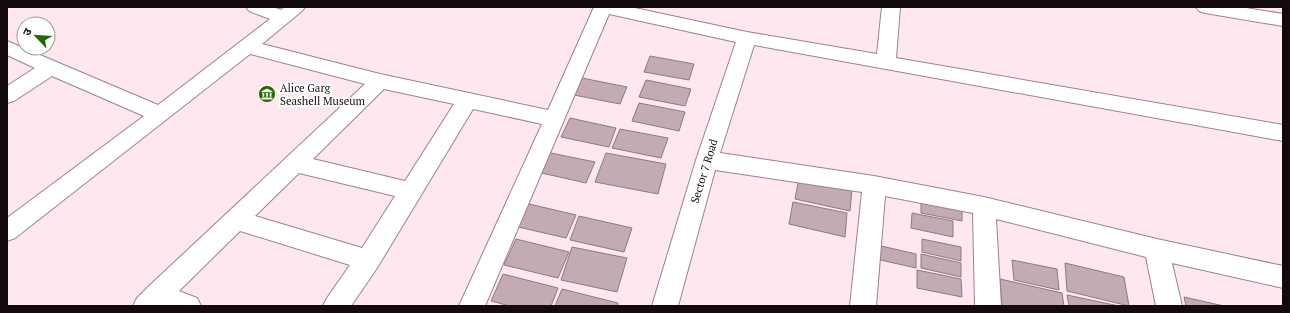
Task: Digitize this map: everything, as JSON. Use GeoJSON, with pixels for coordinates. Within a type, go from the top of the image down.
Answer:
{"type":"FeatureCollection","features":[{"type":"Feature","properties":{"kind":"street"},"geometry":{"type":"LineString","coordinates":[[255,7],[290,12]]}},
{"type":"Feature","properties":{"kind":"street"},"geometry":{"type":"LineString","coordinates":[[472,306],[603,7],[747,38],[1283,133]]}},
{"type":"Feature","properties":{"kind":"street"},"geometry":{"type":"LineString","coordinates":[[886,62],[891,7]]}},
{"type":"Feature","properties":{"kind":"street"},"geometry":{"type":"LineString","coordinates":[[1204,7],[1237,10],[1283,20]]}},
{"type":"Feature","properties":{"kind":"street"},"geometry":{"type":"LineString","coordinates":[[7,231],[247,47],[290,12]]}},
{"type":"Feature","properties":{"kind":"street","name":"Sector 7 Road"},"geometry":{"type":"LineString","coordinates":[[665,306],[707,160],[747,38]]}},
{"type":"Feature","properties":{"kind":"street"},"geometry":{"type":"LineString","coordinates":[[7,47],[160,114]]}},
{"type":"Feature","properties":{"kind":"street"},"geometry":{"type":"LineString","coordinates":[[247,47],[380,81],[555,119]]}},
{"type":"Feature","properties":{"kind":"street"},"geometry":{"type":"LineString","coordinates":[[7,96],[51,67]]}},
{"type":"Feature","properties":{"kind":"street"},"geometry":{"type":"LineString","coordinates":[[151,301],[380,81]]}},
{"type":"Feature","properties":{"kind":"street"},"geometry":{"type":"LineString","coordinates":[[336,306],[368,260],[467,101]]}},
{"type":"Feature","properties":{"kind":"street"},"geometry":{"type":"LineString","coordinates":[[707,160],[874,185],[984,206],[1156,249],[1283,277]]}},
{"type":"Feature","properties":{"kind":"street"},"geometry":{"type":"LineString","coordinates":[[294,163],[410,191]]}},
{"type":"Feature","properties":{"kind":"street"},"geometry":{"type":"LineString","coordinates":[[863,306],[874,185]]}},
{"type":"Feature","properties":{"kind":"street"},"geometry":{"type":"LineString","coordinates":[[984,206],[988,306]]}},
{"type":"Feature","properties":{"kind":"street"},"geometry":{"type":"LineString","coordinates":[[236,220],[368,260]]}},
{"type":"Feature","properties":{"kind":"street"},"geometry":{"type":"LineString","coordinates":[[1156,249],[1169,306]]}},
{"type":"Feature","properties":{"kind":"street"},"geometry":{"type":"LineString","coordinates":[[151,301],[188,306]]}},
{"type":"Feature","properties":{"kind":"building"},"geometry":{"type":"Polygon","coordinates":[[[650,56],[694,64],[689,80],[644,72],[650,56]]]}},
{"type":"Feature","properties":{"kind":"building"},"geometry":{"type":"Polygon","coordinates":[[[582,78],[627,87],[620,104],[574,95],[582,78]]]}},
{"type":"Feature","properties":{"kind":"building"},"geometry":{"type":"Polygon","coordinates":[[[646,80],[691,89],[685,106],[639,97],[646,80]]]}},
{"type":"Feature","properties":{"kind":"building"},"geometry":{"type":"Polygon","coordinates":[[[639,103],[685,112],[679,131],[632,121],[639,103]]]}},
{"type":"Feature","properties":{"kind":"building"},"geometry":{"type":"Polygon","coordinates":[[[570,118],[616,128],[609,147],[561,137],[570,118]]]}},
{"type":"Feature","properties":{"kind":"building"},"geometry":{"type":"Polygon","coordinates":[[[620,129],[668,138],[661,158],[612,148],[620,129]]]}},
{"type":"Feature","properties":{"kind":"building"},"geometry":{"type":"Polygon","coordinates":[[[546,152],[595,162],[586,183],[537,172],[546,152]]]}},
{"type":"Feature","properties":{"kind":"building"},"geometry":{"type":"Polygon","coordinates":[[[606,153],[666,164],[658,194],[595,182],[606,153]]]}},
{"type":"Feature","properties":{"kind":"building"},"geometry":{"type":"Polygon","coordinates":[[[799,178],[852,189],[850,211],[795,199],[799,178]]]}},
{"type":"Feature","properties":{"kind":"building"},"geometry":{"type":"Polygon","coordinates":[[[921,197],[962,205],[962,221],[921,213],[921,197]]]}},
{"type":"Feature","properties":{"kind":"building"},"geometry":{"type":"Polygon","coordinates":[[[793,202],[847,213],[845,237],[789,224],[793,202]]]}},
{"type":"Feature","properties":{"kind":"building"},"geometry":{"type":"Polygon","coordinates":[[[525,203],[576,215],[566,238],[514,226],[525,203]]]}},
{"type":"Feature","properties":{"kind":"building"},"geometry":{"type":"Polygon","coordinates":[[[912,213],[953,221],[953,237],[911,228],[912,213]]]}},
{"type":"Feature","properties":{"kind":"building"},"geometry":{"type":"Polygon","coordinates":[[[579,216],[632,228],[624,252],[570,240],[579,216]]]}},
{"type":"Feature","properties":{"kind":"building"},"geometry":{"type":"Polygon","coordinates":[[[516,239],[569,252],[558,278],[504,265],[516,239]]]}},
{"type":"Feature","properties":{"kind":"building"},"geometry":{"type":"Polygon","coordinates":[[[922,239],[961,247],[961,261],[922,252],[922,239]]]}},
{"type":"Feature","properties":{"kind":"building"},"geometry":{"type":"Polygon","coordinates":[[[877,245],[916,254],[916,268],[876,259],[877,245]]]}},
{"type":"Feature","properties":{"kind":"building"},"geometry":{"type":"Polygon","coordinates":[[[572,247],[627,258],[617,292],[561,280],[572,247]]]}},
{"type":"Feature","properties":{"kind":"building"},"geometry":{"type":"Polygon","coordinates":[[[921,254],[961,263],[961,277],[921,268],[921,254]]]}},
{"type":"Feature","properties":{"kind":"building"},"geometry":{"type":"Polygon","coordinates":[[[1012,260],[1057,269],[1059,290],[1014,280],[1012,260]]]}},
{"type":"Feature","properties":{"kind":"building"},"geometry":{"type":"Polygon","coordinates":[[[1065,263],[1124,277],[1129,306],[1067,291],[1065,263]]]}},
{"type":"Feature","properties":{"kind":"building"},"geometry":{"type":"Polygon","coordinates":[[[917,270],[961,279],[962,297],[917,288],[917,270]]]}},
{"type":"Feature","properties":{"kind":"building"},"geometry":{"type":"Polygon","coordinates":[[[503,274],[558,288],[551,306],[510,306],[491,301],[503,274]]]}},
{"type":"Feature","properties":{"kind":"building"},"geometry":{"type":"Polygon","coordinates":[[[1000,279],[1062,293],[1064,306],[1002,306],[1000,279]]]}},
{"type":"Feature","properties":{"kind":"building"},"geometry":{"type":"Polygon","coordinates":[[[562,289],[618,303],[618,306],[555,306],[562,289]]]}},
{"type":"Feature","properties":{"kind":"building"},"geometry":{"type":"Polygon","coordinates":[[[1067,295],[1119,306],[1069,306],[1067,295]]]}},
{"type":"Feature","properties":{"kind":"building"},"geometry":{"type":"Polygon","coordinates":[[[1184,297],[1224,306],[1186,306],[1184,297]]]}},
{"type":"Feature","properties":{"kind":"place","name":"Alice Garg Seashell Museum"},"geometry":{"type":"Point","coordinates":[267,94]}}]}
